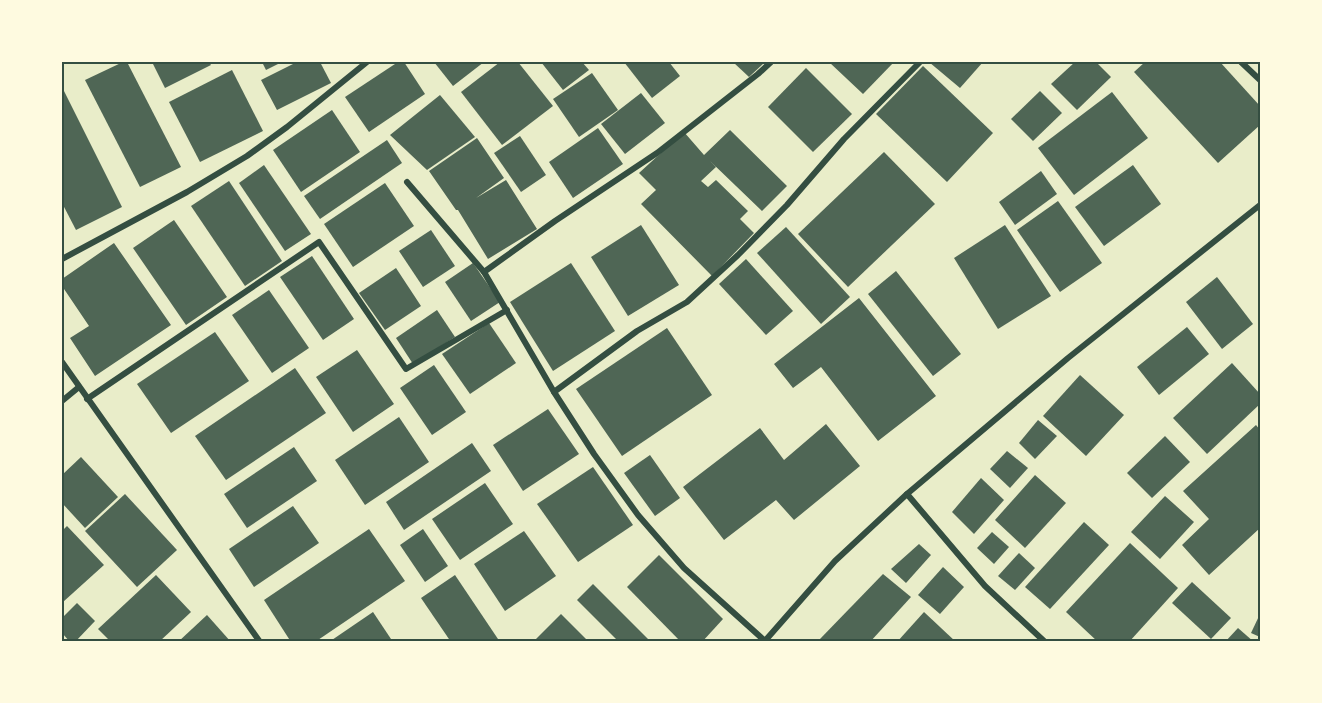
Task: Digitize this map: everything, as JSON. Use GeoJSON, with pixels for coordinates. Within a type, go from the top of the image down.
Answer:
{"type":"FeatureCollection","features":[{"type":"Feature","properties":{"kind":"street"},"geometry":{"type":"LineString","coordinates":[[62,259],[187,192],[248,156],[367,62]]}},
{"type":"Feature","properties":{"kind":"street"},"geometry":{"type":"LineString","coordinates":[[484,272],[657,153],[771,62]]}},
{"type":"Feature","properties":{"kind":"street"},"geometry":{"type":"LineString","coordinates":[[554,392],[637,331],[687,302],[787,205],[844,139],[920,62]]}},
{"type":"Feature","properties":{"kind":"street"},"geometry":{"type":"LineString","coordinates":[[1241,62],[1260,80]]}},
{"type":"Feature","properties":{"kind":"street"},"geometry":{"type":"LineString","coordinates":[[407,182],[484,272],[554,392],[594,454],[638,515],[684,568],[764,641],[835,561],[907,494],[1068,358],[1260,205]]}},
{"type":"Feature","properties":{"kind":"street"},"geometry":{"type":"LineString","coordinates":[[87,399],[319,242],[406,369],[507,310]]}},
{"type":"Feature","properties":{"kind":"street"},"geometry":{"type":"LineString","coordinates":[[62,362],[260,642]]}},
{"type":"Feature","properties":{"kind":"street"},"geometry":{"type":"LineString","coordinates":[[62,401],[79,387]]}},
{"type":"Feature","properties":{"kind":"street"},"geometry":{"type":"LineString","coordinates":[[907,494],[985,586],[1045,642]]}},
{"type":"Feature","properties":{"kind":"building"},"geometry":{"type":"Polygon","coordinates":[[[127,62],[181,167],[140,187],[85,80],[127,62]]]}},
{"type":"Feature","properties":{"kind":"building"},"geometry":{"type":"Polygon","coordinates":[[[152,62],[209,62],[211,65],[165,88],[152,62]]]}},
{"type":"Feature","properties":{"kind":"building"},"geometry":{"type":"Polygon","coordinates":[[[262,62],[282,62],[266,70],[262,62]]]}},
{"type":"Feature","properties":{"kind":"building"},"geometry":{"type":"Polygon","coordinates":[[[297,62],[320,62],[331,83],[277,110],[261,80],[297,62]]]}},
{"type":"Feature","properties":{"kind":"building"},"geometry":{"type":"Polygon","coordinates":[[[398,62],[404,62],[425,94],[369,132],[345,97],[398,62]]]}},
{"type":"Feature","properties":{"kind":"building"},"geometry":{"type":"Polygon","coordinates":[[[434,62],[484,62],[453,86],[434,62]]]}},
{"type":"Feature","properties":{"kind":"building"},"geometry":{"type":"Polygon","coordinates":[[[500,62],[518,62],[553,106],[502,145],[461,92],[500,62]]]}},
{"type":"Feature","properties":{"kind":"building"},"geometry":{"type":"Polygon","coordinates":[[[541,62],[582,62],[589,70],[563,90],[541,62]]]}},
{"type":"Feature","properties":{"kind":"building"},"geometry":{"type":"Polygon","coordinates":[[[624,62],[669,62],[680,76],[652,98],[624,62]]]}},
{"type":"Feature","properties":{"kind":"building"},"geometry":{"type":"Polygon","coordinates":[[[733,62],[765,62],[749,77],[733,62]]]}},
{"type":"Feature","properties":{"kind":"building"},"geometry":{"type":"Polygon","coordinates":[[[829,62],[894,62],[863,94],[829,62]]]}},
{"type":"Feature","properties":{"kind":"building"},"geometry":{"type":"Polygon","coordinates":[[[929,62],[983,62],[960,88],[929,62]]]}},
{"type":"Feature","properties":{"kind":"building"},"geometry":{"type":"Polygon","coordinates":[[[1075,62],[1096,62],[1111,77],[1077,110],[1051,84],[1075,62]]]}},
{"type":"Feature","properties":{"kind":"building"},"geometry":{"type":"Polygon","coordinates":[[[1145,62],[1220,62],[1260,106],[1260,125],[1218,163],[1134,72],[1145,62]]]}},
{"type":"Feature","properties":{"kind":"building"},"geometry":{"type":"Polygon","coordinates":[[[923,66],[993,133],[947,182],[876,114],[923,66]]]}},
{"type":"Feature","properties":{"kind":"building"},"geometry":{"type":"Polygon","coordinates":[[[806,68],[852,114],[813,152],[768,107],[806,68]]]}},
{"type":"Feature","properties":{"kind":"building"},"geometry":{"type":"Polygon","coordinates":[[[232,70],[263,131],[200,162],[169,102],[232,70]]]}},
{"type":"Feature","properties":{"kind":"building"},"geometry":{"type":"Polygon","coordinates":[[[592,73],[618,110],[579,137],[553,99],[592,73]]]}},
{"type":"Feature","properties":{"kind":"building"},"geometry":{"type":"Polygon","coordinates":[[[62,87],[122,207],[76,230],[62,203],[62,87]]]}},
{"type":"Feature","properties":{"kind":"building"},"geometry":{"type":"Polygon","coordinates":[[[1040,91],[1062,113],[1033,141],[1011,119],[1040,91]]]}},
{"type":"Feature","properties":{"kind":"building"},"geometry":{"type":"Polygon","coordinates":[[[1112,92],[1148,138],[1074,195],[1038,148],[1112,92]]]}},
{"type":"Feature","properties":{"kind":"building"},"geometry":{"type":"Polygon","coordinates":[[[641,93],[665,123],[625,154],[601,124],[641,93]]]}},
{"type":"Feature","properties":{"kind":"building"},"geometry":{"type":"Polygon","coordinates":[[[440,95],[475,137],[427,170],[390,135],[440,95]]]}},
{"type":"Feature","properties":{"kind":"building"},"geometry":{"type":"Polygon","coordinates":[[[332,110],[360,152],[301,192],[273,150],[332,110]]]}},
{"type":"Feature","properties":{"kind":"building"},"geometry":{"type":"Polygon","coordinates":[[[598,128],[623,164],[573,198],[549,162],[598,128]]]}},
{"type":"Feature","properties":{"kind":"building"},"geometry":{"type":"Polygon","coordinates":[[[730,130],[787,186],[762,211],[710,161],[716,167],[701,181],[708,187],[716,180],[748,211],[740,219],[754,233],[712,276],[641,204],[656,190],[639,173],[684,132],[704,155],[730,130]]]}},
{"type":"Feature","properties":{"kind":"building"},"geometry":{"type":"Polygon","coordinates":[[[520,136],[546,175],[521,192],[494,153],[520,136]]]}},
{"type":"Feature","properties":{"kind":"building"},"geometry":{"type":"Polygon","coordinates":[[[477,138],[504,178],[476,198],[506,180],[537,229],[488,259],[458,210],[429,171],[477,138]]]}},
{"type":"Feature","properties":{"kind":"building"},"geometry":{"type":"Polygon","coordinates":[[[387,140],[402,163],[320,219],[304,196],[387,140]]]}},
{"type":"Feature","properties":{"kind":"building"},"geometry":{"type":"Polygon","coordinates":[[[884,152],[935,204],[848,287],[798,234],[884,152]]]}},
{"type":"Feature","properties":{"kind":"building"},"geometry":{"type":"Polygon","coordinates":[[[264,165],[311,234],[285,251],[239,183],[264,165]]]}},
{"type":"Feature","properties":{"kind":"building"},"geometry":{"type":"Polygon","coordinates":[[[1133,165],[1161,204],[1104,246],[1075,207],[1133,165]]]}},
{"type":"Feature","properties":{"kind":"building"},"geometry":{"type":"Polygon","coordinates":[[[1041,171],[1057,194],[1015,225],[999,202],[1041,171]]]}},
{"type":"Feature","properties":{"kind":"building"},"geometry":{"type":"Polygon","coordinates":[[[229,181],[282,261],[245,286],[191,206],[229,181]]]}},
{"type":"Feature","properties":{"kind":"building"},"geometry":{"type":"Polygon","coordinates":[[[385,183],[414,226],[353,267],[324,224],[385,183]]]}},
{"type":"Feature","properties":{"kind":"building"},"geometry":{"type":"Polygon","coordinates":[[[1058,201],[1102,263],[1060,292],[1017,230],[1058,201]]]}},
{"type":"Feature","properties":{"kind":"building"},"geometry":{"type":"Polygon","coordinates":[[[174,220],[227,297],[186,325],[133,248],[174,220]]]}},
{"type":"Feature","properties":{"kind":"building"},"geometry":{"type":"Polygon","coordinates":[[[641,225],[679,285],[628,316],[591,257],[641,225]]]}},
{"type":"Feature","properties":{"kind":"building"},"geometry":{"type":"Polygon","coordinates":[[[1005,225],[1051,296],[998,329],[954,258],[1005,225]]]}},
{"type":"Feature","properties":{"kind":"building"},"geometry":{"type":"Polygon","coordinates":[[[786,227],[850,297],[821,324],[757,253],[786,227]]]}},
{"type":"Feature","properties":{"kind":"building"},"geometry":{"type":"Polygon","coordinates":[[[431,230],[455,266],[423,287],[399,251],[431,230]]]}},
{"type":"Feature","properties":{"kind":"building"},"geometry":{"type":"Polygon","coordinates":[[[114,243],[171,325],[95,376],[70,338],[89,326],[62,286],[62,279],[114,243]]]}},
{"type":"Feature","properties":{"kind":"building"},"geometry":{"type":"Polygon","coordinates":[[[312,256],[354,319],[323,340],[280,277],[312,256]]]}},
{"type":"Feature","properties":{"kind":"building"},"geometry":{"type":"Polygon","coordinates":[[[746,259],[793,311],[766,335],[719,284],[746,259]]]}},
{"type":"Feature","properties":{"kind":"building"},"geometry":{"type":"Polygon","coordinates":[[[473,263],[500,302],[471,321],[445,282],[473,263]]]}},
{"type":"Feature","properties":{"kind":"building"},"geometry":{"type":"Polygon","coordinates":[[[571,263],[615,331],[553,371],[510,302],[571,263]]]}},
{"type":"Feature","properties":{"kind":"building"},"geometry":{"type":"Polygon","coordinates":[[[396,268],[421,306],[385,330],[359,293],[396,268]]]}},
{"type":"Feature","properties":{"kind":"building"},"geometry":{"type":"Polygon","coordinates":[[[896,271],[961,354],[933,376],[868,294],[896,271]]]}},
{"type":"Feature","properties":{"kind":"building"},"geometry":{"type":"Polygon","coordinates":[[[1217,277],[1253,324],[1222,349],[1186,302],[1217,277]]]}},
{"type":"Feature","properties":{"kind":"building"},"geometry":{"type":"Polygon","coordinates":[[[269,290],[309,348],[272,373],[232,315],[269,290]]]}},
{"type":"Feature","properties":{"kind":"building"},"geometry":{"type":"Polygon","coordinates":[[[859,298],[936,396],[878,441],[821,367],[793,388],[774,364],[859,298]]]}},
{"type":"Feature","properties":{"kind":"building"},"geometry":{"type":"Polygon","coordinates":[[[437,310],[455,337],[413,364],[396,338],[437,310]]]}},
{"type":"Feature","properties":{"kind":"building"},"geometry":{"type":"Polygon","coordinates":[[[489,323],[516,363],[470,394],[442,354],[489,323]]]}},
{"type":"Feature","properties":{"kind":"building"},"geometry":{"type":"Polygon","coordinates":[[[1187,327],[1209,354],[1159,395],[1137,367],[1187,327]]]}},
{"type":"Feature","properties":{"kind":"building"},"geometry":{"type":"Polygon","coordinates":[[[667,328],[712,395],[622,456],[576,389],[667,328]]]}},
{"type":"Feature","properties":{"kind":"building"},"geometry":{"type":"Polygon","coordinates":[[[215,332],[249,381],[171,433],[137,384],[215,332]]]}},
{"type":"Feature","properties":{"kind":"building"},"geometry":{"type":"Polygon","coordinates":[[[357,350],[394,404],[353,432],[316,377],[357,350]]]}},
{"type":"Feature","properties":{"kind":"building"},"geometry":{"type":"Polygon","coordinates":[[[1232,363],[1260,394],[1260,404],[1207,454],[1173,418],[1232,363]]]}},
{"type":"Feature","properties":{"kind":"building"},"geometry":{"type":"Polygon","coordinates":[[[434,365],[466,412],[432,435],[400,388],[434,365]]]}},
{"type":"Feature","properties":{"kind":"building"},"geometry":{"type":"Polygon","coordinates":[[[295,368],[326,413],[226,480],[195,436],[295,368]]]}},
{"type":"Feature","properties":{"kind":"building"},"geometry":{"type":"Polygon","coordinates":[[[1080,375],[1124,415],[1086,456],[1043,416],[1080,375]]]}},
{"type":"Feature","properties":{"kind":"building"},"geometry":{"type":"Polygon","coordinates":[[[548,409],[579,454],[523,491],[493,445],[548,409]]]}},
{"type":"Feature","properties":{"kind":"building"},"geometry":{"type":"Polygon","coordinates":[[[399,417],[429,462],[365,505],[335,460],[399,417]]]}},
{"type":"Feature","properties":{"kind":"building"},"geometry":{"type":"Polygon","coordinates":[[[1038,420],[1057,436],[1035,459],[1019,443],[1038,420]]]}},
{"type":"Feature","properties":{"kind":"building"},"geometry":{"type":"Polygon","coordinates":[[[826,424],[860,466],[794,520],[776,500],[724,540],[683,487],[760,428],[784,460],[826,424]]]}},
{"type":"Feature","properties":{"kind":"building"},"geometry":{"type":"Polygon","coordinates":[[[1256,425],[1260,430],[1260,528],[1209,575],[1182,545],[1209,519],[1183,491],[1256,425]]]}},
{"type":"Feature","properties":{"kind":"building"},"geometry":{"type":"Polygon","coordinates":[[[1165,436],[1190,462],[1152,498],[1127,473],[1165,436]]]}},
{"type":"Feature","properties":{"kind":"building"},"geometry":{"type":"Polygon","coordinates":[[[472,443],[491,471],[404,530],[386,502],[472,443]]]}},
{"type":"Feature","properties":{"kind":"building"},"geometry":{"type":"Polygon","coordinates":[[[294,447],[317,481],[247,528],[224,494],[294,447]]]}},
{"type":"Feature","properties":{"kind":"building"},"geometry":{"type":"Polygon","coordinates":[[[1007,451],[1028,468],[1010,488],[990,469],[1007,451]]]}},
{"type":"Feature","properties":{"kind":"building"},"geometry":{"type":"Polygon","coordinates":[[[650,455],[680,498],[655,516],[624,473],[650,455]]]}},
{"type":"Feature","properties":{"kind":"building"},"geometry":{"type":"Polygon","coordinates":[[[81,457],[118,497],[85,528],[62,503],[62,475],[81,457]]]}},
{"type":"Feature","properties":{"kind":"building"},"geometry":{"type":"Polygon","coordinates":[[[593,467],[633,525],[578,562],[537,504],[593,467]]]}},
{"type":"Feature","properties":{"kind":"building"},"geometry":{"type":"Polygon","coordinates":[[[1035,475],[1066,503],[1025,548],[995,520],[1035,475]]]}},
{"type":"Feature","properties":{"kind":"building"},"geometry":{"type":"Polygon","coordinates":[[[981,478],[1004,500],[974,534],[952,512],[981,478]]]}},
{"type":"Feature","properties":{"kind":"building"},"geometry":{"type":"Polygon","coordinates":[[[485,483],[513,524],[460,560],[432,519],[485,483]]]}},
{"type":"Feature","properties":{"kind":"building"},"geometry":{"type":"Polygon","coordinates":[[[125,494],[177,550],[137,587],[85,531],[125,494]]]}},
{"type":"Feature","properties":{"kind":"building"},"geometry":{"type":"Polygon","coordinates":[[[1165,496],[1194,522],[1160,559],[1131,532],[1165,496]]]}},
{"type":"Feature","properties":{"kind":"building"},"geometry":{"type":"Polygon","coordinates":[[[293,506],[319,543],[254,587],[229,549],[293,506]]]}},
{"type":"Feature","properties":{"kind":"building"},"geometry":{"type":"Polygon","coordinates":[[[1084,522],[1109,545],[1050,609],[1025,587],[1084,522]]]}},
{"type":"Feature","properties":{"kind":"building"},"geometry":{"type":"Polygon","coordinates":[[[67,526],[104,565],[63,602],[62,531],[67,526]]]}},
{"type":"Feature","properties":{"kind":"building"},"geometry":{"type":"Polygon","coordinates":[[[369,529],[405,581],[315,642],[291,642],[264,600],[369,529]]]}},
{"type":"Feature","properties":{"kind":"building"},"geometry":{"type":"Polygon","coordinates":[[[423,529],[448,566],[425,582],[400,545],[423,529]]]}},
{"type":"Feature","properties":{"kind":"building"},"geometry":{"type":"Polygon","coordinates":[[[524,531],[556,576],[505,611],[474,564],[524,531]]]}},
{"type":"Feature","properties":{"kind":"building"},"geometry":{"type":"Polygon","coordinates":[[[992,532],[1009,547],[994,564],[977,548],[992,532]]]}},
{"type":"Feature","properties":{"kind":"building"},"geometry":{"type":"Polygon","coordinates":[[[1130,543],[1178,588],[1129,642],[1098,642],[1066,612],[1130,543]]]}},
{"type":"Feature","properties":{"kind":"building"},"geometry":{"type":"Polygon","coordinates":[[[919,544],[931,555],[906,583],[891,569],[919,544]]]}},
{"type":"Feature","properties":{"kind":"building"},"geometry":{"type":"Polygon","coordinates":[[[1019,553],[1035,568],[1015,590],[998,576],[1019,553]]]}},
{"type":"Feature","properties":{"kind":"building"},"geometry":{"type":"Polygon","coordinates":[[[659,555],[723,619],[702,642],[681,642],[627,587],[659,555]]]}},
{"type":"Feature","properties":{"kind":"building"},"geometry":{"type":"Polygon","coordinates":[[[943,567],[964,587],[940,614],[918,595],[943,567]]]}},
{"type":"Feature","properties":{"kind":"building"},"geometry":{"type":"Polygon","coordinates":[[[883,574],[911,597],[870,642],[821,642],[819,640],[883,574]]]}},
{"type":"Feature","properties":{"kind":"building"},"geometry":{"type":"Polygon","coordinates":[[[156,575],[191,612],[159,642],[111,642],[98,629],[156,575]]]}},
{"type":"Feature","properties":{"kind":"building"},"geometry":{"type":"Polygon","coordinates":[[[455,575],[500,642],[451,642],[421,598],[455,575]]]}},
{"type":"Feature","properties":{"kind":"building"},"geometry":{"type":"Polygon","coordinates":[[[1192,582],[1231,618],[1211,639],[1172,603],[1192,582]]]}},
{"type":"Feature","properties":{"kind":"building"},"geometry":{"type":"Polygon","coordinates":[[[593,584],[651,642],[619,642],[577,600],[593,584]]]}},
{"type":"Feature","properties":{"kind":"building"},"geometry":{"type":"Polygon","coordinates":[[[77,603],[95,621],[75,642],[70,642],[62,633],[62,618],[77,603]]]}},
{"type":"Feature","properties":{"kind":"building"},"geometry":{"type":"Polygon","coordinates":[[[373,612],[393,642],[329,642],[373,612]]]}},
{"type":"Feature","properties":{"kind":"building"},"geometry":{"type":"Polygon","coordinates":[[[924,612],[956,642],[897,642],[924,612]]]}},
{"type":"Feature","properties":{"kind":"building"},"geometry":{"type":"Polygon","coordinates":[[[561,614],[586,639],[584,642],[533,642],[561,614]]]}},
{"type":"Feature","properties":{"kind":"building"},"geometry":{"type":"Polygon","coordinates":[[[1260,614],[1260,637],[1251,633],[1260,614]]]}},
{"type":"Feature","properties":{"kind":"building"},"geometry":{"type":"Polygon","coordinates":[[[207,615],[231,642],[178,642],[207,615]]]}},
{"type":"Feature","properties":{"kind":"building"},"geometry":{"type":"Polygon","coordinates":[[[1238,628],[1254,642],[1225,642],[1238,628]]]}}]}
